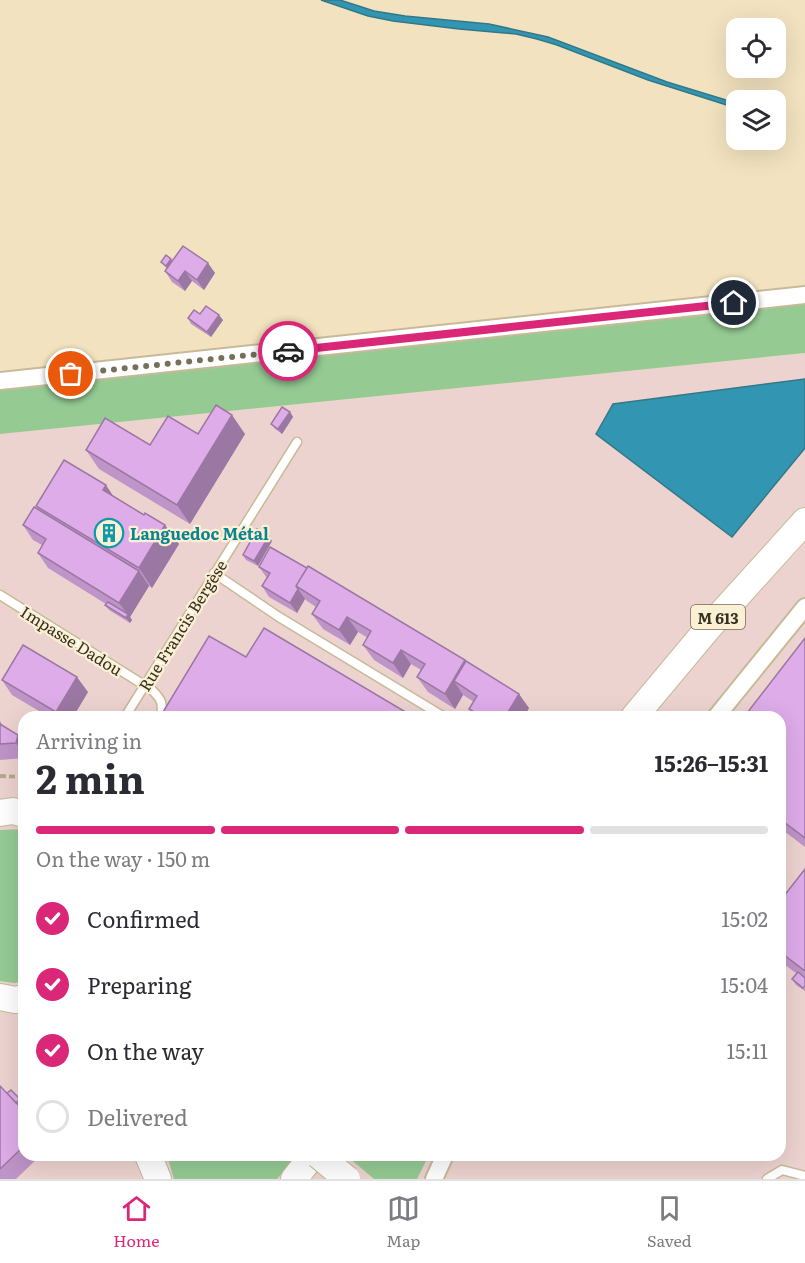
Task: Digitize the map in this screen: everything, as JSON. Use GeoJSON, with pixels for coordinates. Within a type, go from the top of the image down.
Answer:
{"type":"FeatureCollection","features":[{"type":"Feature","properties":{"kind":"main road","name":"M 613"},"geometry":{"type":"LineString","coordinates":[[639,711],[710,626],[805,522]]}},
{"type":"Feature","properties":{"kind":"main road","name":"M 613"},"geometry":{"type":"LineString","coordinates":[[659,711],[805,522]]}},
{"type":"Feature","properties":{"kind":"main road"},"geometry":{"type":"LineString","coordinates":[[0,813],[18,812]]}},
{"type":"Feature","properties":{"kind":"main road"},"geometry":{"type":"LineString","coordinates":[[150,1161],[158,1179]]}},
{"type":"Feature","properties":{"kind":"main road"},"geometry":{"type":"LineString","coordinates":[[294,1179],[310,1161]]}},
{"type":"Feature","properties":{"kind":"main road"},"geometry":{"type":"LineString","coordinates":[[305,1179],[318,1161]]}},
{"type":"Feature","properties":{"kind":"main road"},"geometry":{"type":"LineString","coordinates":[[323,1161],[347,1179]]}},
{"type":"Feature","properties":{"kind":"street"},"geometry":{"type":"LineString","coordinates":[[0,381],[805,295]]}},
{"type":"Feature","properties":{"kind":"street"},"geometry":{"type":"LineString","coordinates":[[721,711],[805,607]]}},
{"type":"Feature","properties":{"kind":"street"},"geometry":{"type":"LineString","coordinates":[[434,1179],[442,1161]]}},
{"type":"Feature","properties":{"kind":"lane","name":"Rue Francis Bergèse"},"geometry":{"type":"LineString","coordinates":[[129,711],[297,442]]}},
{"type":"Feature","properties":{"kind":"lane"},"geometry":{"type":"LineString","coordinates":[[214,573],[279,617],[434,711]]}},
{"type":"Feature","properties":{"kind":"lane","name":"Impasse Dadou"},"geometry":{"type":"LineString","coordinates":[[0,595],[152,690],[163,705],[162,711]]}},
{"type":"Feature","properties":{"kind":"lane"},"geometry":{"type":"LineString","coordinates":[[767,1179],[782,1170],[805,1176]]}},
{"type":"Feature","properties":{"kind":"path"},"geometry":{"type":"LineString","coordinates":[[0,776],[18,777]]}},
{"type":"Feature","properties":{"kind":"shaded area"},"geometry":{"type":"Polygon","coordinates":[[[805,353],[805,1179],[0,1179],[0,434],[805,353]]]}},
{"type":"Feature","properties":{"kind":"green space"},"geometry":{"type":"Polygon","coordinates":[[[805,304],[805,353],[0,434],[0,388],[805,304]]]}},
{"type":"Feature","properties":{"kind":"green space"},"geometry":{"type":"Polygon","coordinates":[[[18,829],[18,982],[15,983],[0,981],[0,830],[18,829]]]}},
{"type":"Feature","properties":{"kind":"green space"},"geometry":{"type":"Polygon","coordinates":[[[169,1161],[292,1162],[277,1179],[174,1179],[169,1161]]]}},
{"type":"Feature","properties":{"kind":"green space"},"geometry":{"type":"Polygon","coordinates":[[[353,1161],[426,1161],[417,1179],[374,1179],[353,1161]]]}},
{"type":"Feature","properties":{"kind":"water"},"geometry":{"type":"Polygon","coordinates":[[[321,0],[340,0],[374,11],[405,16],[489,24],[548,37],[667,82],[726,100],[726,105],[648,80],[537,39],[516,34],[393,21],[368,16],[321,0]]]}},
{"type":"Feature","properties":{"kind":"water"},"geometry":{"type":"Polygon","coordinates":[[[805,379],[805,448],[732,537],[596,434],[613,404],[805,379]]]}},
{"type":"Feature","properties":{"kind":"building"},"geometry":{"type":"Polygon","coordinates":[[[183,246],[208,263],[197,280],[185,271],[178,281],[165,271],[183,246]]]}},
{"type":"Feature","properties":{"kind":"building"},"geometry":{"type":"Polygon","coordinates":[[[166,255],[171,259],[166,266],[161,262],[166,255]]]}},
{"type":"Feature","properties":{"kind":"building"},"geometry":{"type":"Polygon","coordinates":[[[206,306],[219,315],[207,332],[188,318],[194,310],[200,314],[206,306]]]}},
{"type":"Feature","properties":{"kind":"building"},"geometry":{"type":"Polygon","coordinates":[[[216,405],[232,415],[177,505],[86,450],[105,418],[150,445],[168,416],[198,434],[216,405]]]}},
{"type":"Feature","properties":{"kind":"building"},"geometry":{"type":"Polygon","coordinates":[[[282,407],[290,412],[278,429],[271,424],[282,407]]]}},
{"type":"Feature","properties":{"kind":"building","name":"Languedoc Métal"},"geometry":{"type":"Polygon","coordinates":[[[64,460],[106,485],[103,490],[165,525],[139,568],[36,506],[64,460]]]}},
{"type":"Feature","properties":{"kind":"building"},"geometry":{"type":"Polygon","coordinates":[[[34,507],[139,571],[119,603],[38,553],[46,539],[23,525],[34,507]]]}},
{"type":"Feature","properties":{"kind":"building"},"geometry":{"type":"Polygon","coordinates":[[[257,529],[269,536],[254,561],[243,555],[257,529]]]}},
{"type":"Feature","properties":{"kind":"building"},"geometry":{"type":"Polygon","coordinates":[[[270,547],[307,568],[296,586],[298,589],[290,603],[262,586],[270,573],[259,567],[270,547]]]}},
{"type":"Feature","properties":{"kind":"building"},"geometry":{"type":"Polygon","coordinates":[[[308,566],[465,660],[445,694],[417,677],[425,664],[401,650],[393,663],[363,645],[371,631],[347,617],[339,630],[312,614],[320,601],[296,586],[308,566]]]}},
{"type":"Feature","properties":{"kind":"building"},"geometry":{"type":"Polygon","coordinates":[[[108,602],[128,614],[126,618],[105,605],[108,602]]]}},
{"type":"Feature","properties":{"kind":"building"},"geometry":{"type":"Polygon","coordinates":[[[264,628],[404,711],[164,711],[209,636],[246,657],[264,628]]]}},
{"type":"Feature","properties":{"kind":"building"},"geometry":{"type":"Polygon","coordinates":[[[805,638],[805,838],[786,824],[786,711],[749,711],[805,638]]]}},
{"type":"Feature","properties":{"kind":"building"},"geometry":{"type":"Polygon","coordinates":[[[23,645],[77,677],[57,711],[2,680],[23,645]]]}},
{"type":"Feature","properties":{"kind":"building"},"geometry":{"type":"Polygon","coordinates":[[[466,661],[519,694],[509,711],[472,711],[469,709],[477,696],[454,681],[466,661]]]}},
{"type":"Feature","properties":{"kind":"building"},"geometry":{"type":"Polygon","coordinates":[[[0,724],[18,735],[16,743],[0,744],[0,724]]]}},
{"type":"Feature","properties":{"kind":"building"},"geometry":{"type":"Polygon","coordinates":[[[805,869],[805,971],[786,957],[786,893],[805,869]]]}},
{"type":"Feature","properties":{"kind":"building"},"geometry":{"type":"Polygon","coordinates":[[[798,972],[805,978],[803,988],[792,979],[798,972]]]}},
{"type":"Feature","properties":{"kind":"building"},"geometry":{"type":"Polygon","coordinates":[[[0,1086],[18,1105],[18,1152],[0,1169],[0,1086]]]}},
{"type":"Feature","properties":{"kind":"building"},"geometry":{"type":"Polygon","coordinates":[[[11,1090],[18,1097],[18,1101],[16,1103],[7,1093],[11,1090]]]}},
{"type":"Feature","properties":{"kind":"way so far"},"geometry":{"type":"LineString","coordinates":[[71,374],[288,351]]}},
{"type":"Feature","properties":{"kind":"place","name":"Languedoc Métal"},"geometry":{"type":"Point","coordinates":[109,533]}},
{"type":"Feature","properties":{"kind":"route"},"geometry":{"type":"LineString","coordinates":[[288,351],[734,303]]}}]}
